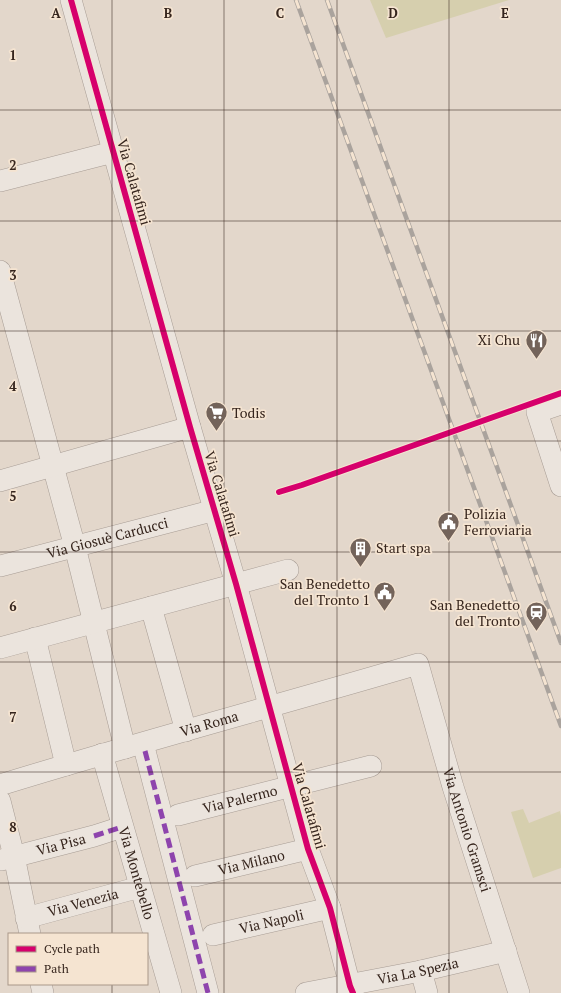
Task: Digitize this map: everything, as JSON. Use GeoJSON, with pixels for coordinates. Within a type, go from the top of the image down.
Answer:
{"type":"FeatureCollection","features":[{"type":"Feature","properties":{"kind":"street","name":"Via Calatafimi"},"geometry":{"type":"LineString","coordinates":[[71,0],[190,427],[236,584],[308,849],[330,908],[352,989]]}},
{"type":"Feature","properties":{"kind":"street"},"geometry":{"type":"LineString","coordinates":[[0,181],[113,152]]}},
{"type":"Feature","properties":{"kind":"street"},"geometry":{"type":"LineString","coordinates":[[0,271],[75,547],[93,622],[135,749],[208,993]]}},
{"type":"Feature","properties":{"kind":"street"},"geometry":{"type":"LineString","coordinates":[[561,404],[537,412],[557,458],[561,486]]}},
{"type":"Feature","properties":{"kind":"street"},"geometry":{"type":"LineString","coordinates":[[0,481],[190,427]]}},
{"type":"Feature","properties":{"kind":"street","name":"Via Giosuè Carducci"},"geometry":{"type":"LineString","coordinates":[[0,566],[215,510]]}},
{"type":"Feature","properties":{"kind":"street"},"geometry":{"type":"LineString","coordinates":[[0,648],[288,570]]}},
{"type":"Feature","properties":{"kind":"street"},"geometry":{"type":"LineString","coordinates":[[151,606],[186,731]]}},
{"type":"Feature","properties":{"kind":"street"},"geometry":{"type":"LineString","coordinates":[[35,638],[66,765]]}},
{"type":"Feature","properties":{"kind":"street","name":"Via Roma"},"geometry":{"type":"LineString","coordinates":[[0,784],[102,754],[135,749],[186,731],[418,664]]}},
{"type":"Feature","properties":{"kind":"street","name":"Via Antonio Gramsci"},"geometry":{"type":"LineString","coordinates":[[418,664],[453,787],[519,993]]}},
{"type":"Feature","properties":{"kind":"street","name":"Via Montebello"},"geometry":{"type":"LineString","coordinates":[[102,754],[140,887],[154,957],[171,993]]}},
{"type":"Feature","properties":{"kind":"street","name":"Via Palermo"},"geometry":{"type":"LineString","coordinates":[[178,815],[371,766]]}},
{"type":"Feature","properties":{"kind":"street"},"geometry":{"type":"LineString","coordinates":[[0,800],[7,858],[28,926]]}},
{"type":"Feature","properties":{"kind":"street","name":"Via Pisa"},"geometry":{"type":"LineString","coordinates":[[7,858],[94,836],[122,827]]}},
{"type":"Feature","properties":{"kind":"street","name":"Via Milano"},"geometry":{"type":"LineString","coordinates":[[195,876],[308,849]]}},
{"type":"Feature","properties":{"kind":"street","name":"Via Venezia"},"geometry":{"type":"LineString","coordinates":[[28,926],[140,887]]}},
{"type":"Feature","properties":{"kind":"street","name":"Via Napoli"},"geometry":{"type":"LineString","coordinates":[[213,935],[330,908]]}},
{"type":"Feature","properties":{"kind":"street","name":"Via La Spezia"},"geometry":{"type":"LineString","coordinates":[[306,993],[352,989],[506,951]]}},
{"type":"Feature","properties":{"kind":"street"},"geometry":{"type":"LineString","coordinates":[[421,971],[427,993]]}},
{"type":"Feature","properties":{"kind":"shaded area"},"geometry":{"type":"Polygon","coordinates":[[[370,0],[509,0],[386,38],[370,0]]]}},
{"type":"Feature","properties":{"kind":"shaded area"},"geometry":{"type":"Polygon","coordinates":[[[523,809],[529,823],[560,811],[561,868],[533,878],[511,812],[523,809]]]}},
{"type":"Feature","properties":{"kind":"railway"},"geometry":{"type":"LineString","coordinates":[[296,0],[561,726]]}},
{"type":"Feature","properties":{"kind":"railway"},"geometry":{"type":"LineString","coordinates":[[327,0],[561,643]]}},
{"type":"Feature","properties":{"kind":"marked path"},"geometry":{"type":"LineString","coordinates":[[145,751],[208,993]]}},
{"type":"Feature","properties":{"kind":"marked path"},"geometry":{"type":"LineString","coordinates":[[94,836],[122,827]]}},
{"type":"Feature","properties":{"kind":"cycle path"},"geometry":{"type":"LineString","coordinates":[[71,0],[190,427],[236,584],[308,849],[330,908],[353,993]]}},
{"type":"Feature","properties":{"kind":"cycle path"},"geometry":{"type":"LineString","coordinates":[[279,492],[561,393]]}},
{"type":"Feature","properties":{"kind":"place","name":"Xi Chu"},"geometry":{"type":"Point","coordinates":[536,360]}},
{"type":"Feature","properties":{"kind":"place","name":"Todis"},"geometry":{"type":"Point","coordinates":[217,432]}},
{"type":"Feature","properties":{"kind":"place","name":"Polizia Ferroviaria"},"geometry":{"type":"Point","coordinates":[448,542]}},
{"type":"Feature","properties":{"kind":"place","name":"Start spa"},"geometry":{"type":"Point","coordinates":[360,568]}},
{"type":"Feature","properties":{"kind":"place","name":"San Benedetto del Tronto 1"},"geometry":{"type":"Point","coordinates":[385,612]}},
{"type":"Feature","properties":{"kind":"place","name":"San Benedetto del Tronto"},"geometry":{"type":"Point","coordinates":[536,632]}}]}
